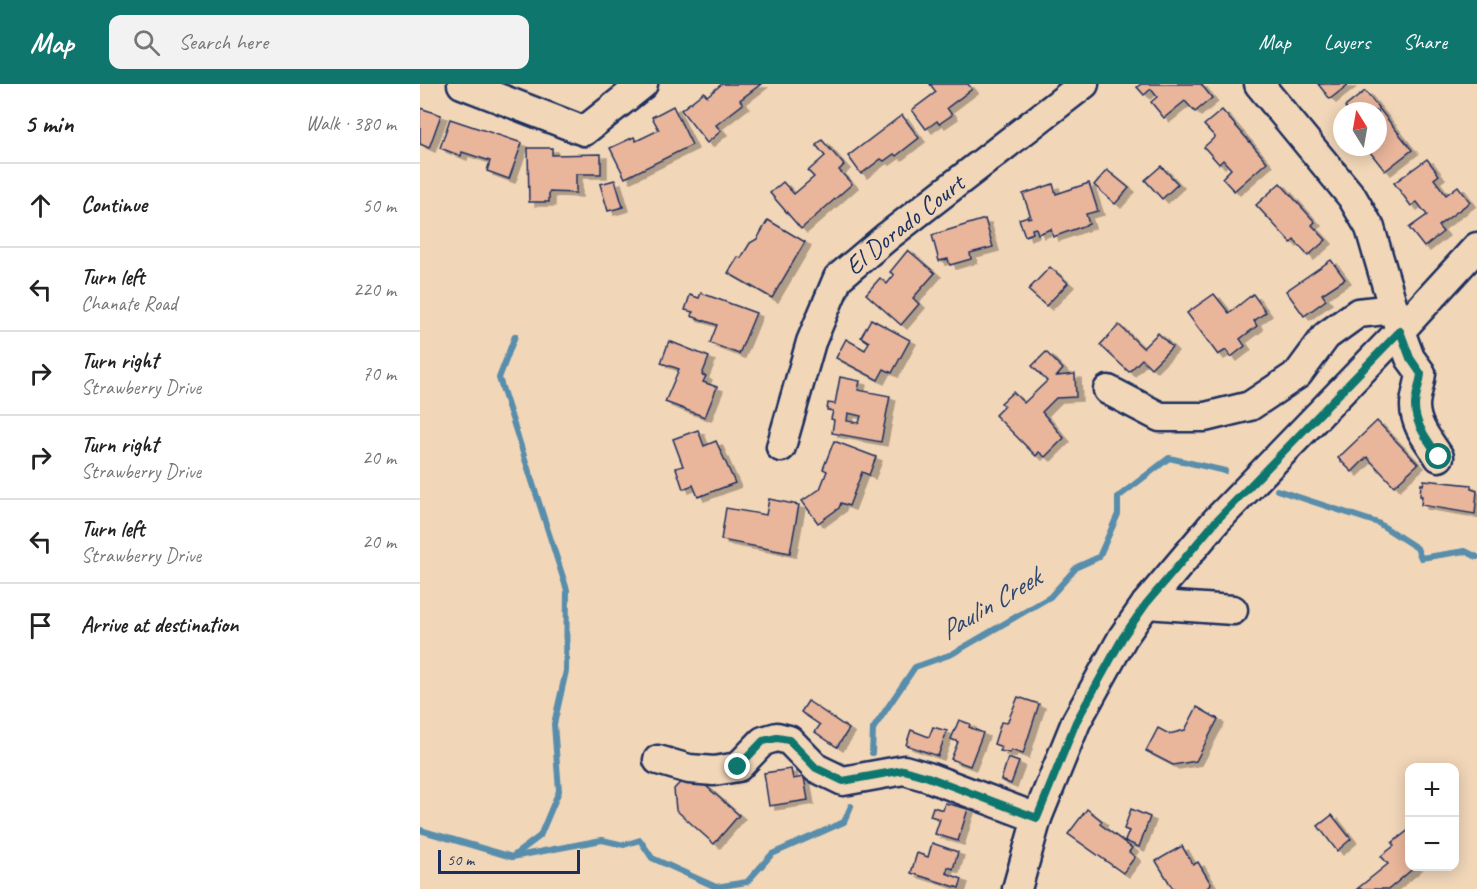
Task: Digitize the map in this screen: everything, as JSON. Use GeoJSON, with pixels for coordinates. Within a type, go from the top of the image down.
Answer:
{"type":"FeatureCollection","features":[{"type":"Feature","properties":{"kind":"street"},"geometry":{"type":"LineString","coordinates":[[462,84],[584,131],[643,84]]}},
{"type":"Feature","properties":{"kind":"street","name":"El Dorado Court"},"geometry":{"type":"LineString","coordinates":[[781,447],[811,342],[838,278],[888,236],[1084,84]]}},
{"type":"Feature","properties":{"kind":"street"},"geometry":{"type":"LineString","coordinates":[[1259,84],[1352,197],[1370,228],[1410,358],[1421,374],[1415,404],[1419,427],[1439,457]]}},
{"type":"Feature","properties":{"kind":"street"},"geometry":{"type":"LineString","coordinates":[[1018,889],[1037,818],[1076,722],[1123,637],[1146,604],[1216,521],[1397,320],[1458,270],[1477,247]]}},
{"type":"Feature","properties":{"kind":"street"},"geometry":{"type":"LineString","coordinates":[[1108,390],[1160,417],[1205,417],[1250,406],[1298,374],[1326,336],[1358,313],[1397,320]]}},
{"type":"Feature","properties":{"kind":"street"},"geometry":{"type":"LineString","coordinates":[[1146,604],[1233,610]]}},
{"type":"Feature","properties":{"kind":"street"},"geometry":{"type":"LineString","coordinates":[[658,760],[689,770],[714,771],[738,767],[763,741],[777,738],[789,740],[816,768],[843,781],[904,770],[1037,818]]}},
{"type":"Feature","properties":{"kind":"building"},"geometry":{"type":"Polygon","coordinates":[[[722,84],[761,84],[740,100],[743,104],[716,125],[721,131],[707,143],[681,110],[704,92],[707,96],[722,84]]]}},
{"type":"Feature","properties":{"kind":"building"},"geometry":{"type":"Polygon","coordinates":[[[930,84],[968,84],[972,89],[947,108],[952,115],[939,124],[937,121],[926,129],[912,110],[936,92],[930,84]]]}},
{"type":"Feature","properties":{"kind":"building"},"geometry":{"type":"Polygon","coordinates":[[[1141,84],[1201,84],[1212,98],[1195,112],[1185,101],[1164,118],[1151,102],[1157,97],[1151,89],[1144,95],[1137,87],[1141,84]]]}},
{"type":"Feature","properties":{"kind":"building"},"geometry":{"type":"Polygon","coordinates":[[[1318,84],[1349,84],[1330,99],[1318,84]]]}},
{"type":"Feature","properties":{"kind":"building"},"geometry":{"type":"Polygon","coordinates":[[[1365,91],[1374,102],[1351,102],[1365,91]]]}},
{"type":"Feature","properties":{"kind":"building"},"geometry":{"type":"Polygon","coordinates":[[[673,106],[692,145],[625,178],[610,148],[634,137],[636,141],[659,130],[652,117],[673,106]]]}},
{"type":"Feature","properties":{"kind":"building"},"geometry":{"type":"Polygon","coordinates":[[[420,108],[441,115],[429,148],[420,144],[420,108]]]}},
{"type":"Feature","properties":{"kind":"building"},"geometry":{"type":"Polygon","coordinates":[[[1222,110],[1267,162],[1234,191],[1222,178],[1231,169],[1223,160],[1219,164],[1204,147],[1215,137],[1204,125],[1222,110]]]}},
{"type":"Feature","properties":{"kind":"building"},"geometry":{"type":"Polygon","coordinates":[[[902,115],[919,138],[896,156],[894,154],[884,161],[881,159],[861,174],[848,156],[902,115]]]}},
{"type":"Feature","properties":{"kind":"building"},"geometry":{"type":"Polygon","coordinates":[[[450,119],[522,143],[509,179],[487,171],[490,161],[462,152],[461,156],[440,148],[450,119]]]}},
{"type":"Feature","properties":{"kind":"building"},"geometry":{"type":"Polygon","coordinates":[[[1387,119],[1412,150],[1385,171],[1373,156],[1387,156],[1387,119]]]}},
{"type":"Feature","properties":{"kind":"building"},"geometry":{"type":"Polygon","coordinates":[[[822,140],[844,165],[839,170],[852,184],[801,229],[770,193],[783,182],[794,194],[814,177],[808,171],[825,156],[816,145],[822,140]]]}},
{"type":"Feature","properties":{"kind":"building"},"geometry":{"type":"Polygon","coordinates":[[[528,148],[552,148],[552,155],[601,154],[601,174],[576,174],[576,193],[549,192],[549,202],[529,202],[528,148]]]}},
{"type":"Feature","properties":{"kind":"building"},"geometry":{"type":"Polygon","coordinates":[[[1427,159],[1439,175],[1434,179],[1446,195],[1458,186],[1470,202],[1438,226],[1443,232],[1424,247],[1409,228],[1427,215],[1417,202],[1411,206],[1394,183],[1427,159]]]}},
{"type":"Feature","properties":{"kind":"building"},"geometry":{"type":"Polygon","coordinates":[[[1161,166],[1178,184],[1162,199],[1145,180],[1161,166]]]}},
{"type":"Feature","properties":{"kind":"building"},"geometry":{"type":"Polygon","coordinates":[[[1107,170],[1129,188],[1115,204],[1094,185],[1107,170]]]}},
{"type":"Feature","properties":{"kind":"building"},"geometry":{"type":"Polygon","coordinates":[[[615,180],[623,207],[608,211],[600,184],[615,180]]]}},
{"type":"Feature","properties":{"kind":"building"},"geometry":{"type":"Polygon","coordinates":[[[1089,183],[1098,211],[1086,214],[1089,224],[1053,237],[1051,229],[1038,234],[1036,228],[1032,229],[1033,233],[1025,236],[1019,219],[1031,217],[1023,194],[1053,184],[1056,194],[1089,183]]]}},
{"type":"Feature","properties":{"kind":"building"},"geometry":{"type":"Polygon","coordinates":[[[1280,183],[1315,222],[1312,225],[1326,240],[1308,256],[1294,240],[1291,243],[1256,205],[1280,183]]]}},
{"type":"Feature","properties":{"kind":"building"},"geometry":{"type":"Polygon","coordinates":[[[985,219],[993,247],[970,253],[971,259],[950,265],[948,259],[939,261],[932,235],[985,219]]]}},
{"type":"Feature","properties":{"kind":"building"},"geometry":{"type":"Polygon","coordinates":[[[768,220],[805,242],[772,298],[728,273],[738,257],[741,258],[750,243],[757,239],[768,220]]]}},
{"type":"Feature","properties":{"kind":"building"},"geometry":{"type":"Polygon","coordinates":[[[908,250],[935,273],[913,298],[919,304],[901,325],[866,294],[880,278],[887,284],[894,275],[890,272],[908,250]]]}},
{"type":"Feature","properties":{"kind":"building"},"geometry":{"type":"Polygon","coordinates":[[[1331,260],[1345,279],[1322,294],[1326,300],[1304,316],[1286,291],[1331,260]]]}},
{"type":"Feature","properties":{"kind":"building"},"geometry":{"type":"Polygon","coordinates":[[[1050,267],[1068,283],[1046,306],[1028,290],[1050,267]]]}},
{"type":"Feature","properties":{"kind":"building"},"geometry":{"type":"Polygon","coordinates":[[[701,293],[756,313],[739,354],[710,343],[717,325],[691,316],[693,312],[685,310],[690,295],[699,298],[701,293]]]}},
{"type":"Feature","properties":{"kind":"building"},"geometry":{"type":"Polygon","coordinates":[[[1214,294],[1229,313],[1253,294],[1266,312],[1254,321],[1257,326],[1240,339],[1245,346],[1231,357],[1226,350],[1218,355],[1187,313],[1214,294]]]}},
{"type":"Feature","properties":{"kind":"building"},"geometry":{"type":"Polygon","coordinates":[[[871,319],[910,340],[892,373],[884,369],[878,380],[836,358],[846,339],[865,350],[869,342],[861,337],[871,319]]]}},
{"type":"Feature","properties":{"kind":"building"},"geometry":{"type":"Polygon","coordinates":[[[1119,325],[1143,348],[1158,333],[1172,347],[1151,368],[1142,359],[1129,372],[1100,345],[1119,325]]]}},
{"type":"Feature","properties":{"kind":"building"},"geometry":{"type":"Polygon","coordinates":[[[669,341],[709,357],[702,375],[706,376],[703,382],[717,387],[705,417],[665,402],[679,369],[661,363],[669,341]]]}},
{"type":"Feature","properties":{"kind":"building"},"geometry":{"type":"Polygon","coordinates":[[[1046,352],[1063,369],[1057,376],[1075,374],[1076,397],[1056,398],[1042,412],[1064,438],[1045,457],[1039,452],[1036,456],[995,415],[1004,406],[1001,403],[1013,392],[1024,403],[1047,381],[1032,366],[1046,352]]]}},
{"type":"Feature","properties":{"kind":"building"},"geometry":{"type":"Polygon","coordinates":[[[840,377],[860,381],[858,390],[890,396],[881,442],[832,433],[833,411],[827,410],[828,403],[835,404],[840,377]],[[848,413],[847,421],[859,423],[861,416],[848,413]]]}},
{"type":"Feature","properties":{"kind":"building"},"geometry":{"type":"Polygon","coordinates":[[[1377,421],[1418,464],[1394,486],[1367,457],[1352,472],[1338,458],[1377,421]]]}},
{"type":"Feature","properties":{"kind":"building"},"geometry":{"type":"Polygon","coordinates":[[[698,430],[704,446],[716,441],[735,483],[698,497],[693,485],[683,489],[676,468],[683,466],[673,439],[698,430]]]}},
{"type":"Feature","properties":{"kind":"building"},"geometry":{"type":"Polygon","coordinates":[[[834,441],[876,457],[869,475],[862,472],[849,506],[841,503],[839,508],[818,523],[802,501],[820,489],[827,471],[823,469],[834,441]]]}},
{"type":"Feature","properties":{"kind":"building"},"geometry":{"type":"Polygon","coordinates":[[[1424,480],[1471,485],[1471,489],[1477,491],[1475,514],[1421,505],[1421,484],[1423,485],[1424,480]]]}},
{"type":"Feature","properties":{"kind":"building"},"geometry":{"type":"Polygon","coordinates":[[[769,499],[799,505],[790,553],[721,540],[726,508],[766,515],[769,499]]]}},
{"type":"Feature","properties":{"kind":"building"},"geometry":{"type":"Polygon","coordinates":[[[1018,697],[1039,704],[1023,754],[1011,750],[1010,753],[1000,751],[1002,747],[994,744],[1001,722],[1007,723],[1018,697]]]}},
{"type":"Feature","properties":{"kind":"building"},"geometry":{"type":"Polygon","coordinates":[[[808,701],[849,729],[837,747],[815,732],[820,725],[801,712],[808,701]]]}},
{"type":"Feature","properties":{"kind":"building"},"geometry":{"type":"Polygon","coordinates":[[[1197,707],[1218,719],[1196,761],[1173,765],[1146,751],[1158,728],[1169,734],[1185,730],[1197,707]]]}},
{"type":"Feature","properties":{"kind":"building"},"geometry":{"type":"Polygon","coordinates":[[[959,720],[983,733],[970,766],[951,759],[958,742],[951,739],[959,720]]]}},
{"type":"Feature","properties":{"kind":"building"},"geometry":{"type":"Polygon","coordinates":[[[933,727],[947,731],[938,756],[906,745],[911,730],[929,737],[933,727]]]}},
{"type":"Feature","properties":{"kind":"building"},"geometry":{"type":"Polygon","coordinates":[[[1008,758],[1019,762],[1011,784],[1001,780],[1008,758]]]}},
{"type":"Feature","properties":{"kind":"building"},"geometry":{"type":"Polygon","coordinates":[[[791,769],[793,779],[804,777],[808,800],[769,806],[764,773],[791,769]]]}},
{"type":"Feature","properties":{"kind":"building"},"geometry":{"type":"Polygon","coordinates":[[[690,772],[739,815],[714,844],[676,810],[674,789],[690,772]]]}},
{"type":"Feature","properties":{"kind":"building"},"geometry":{"type":"Polygon","coordinates":[[[945,803],[968,809],[958,841],[935,834],[940,819],[930,816],[933,807],[943,810],[945,803]]]}},
{"type":"Feature","properties":{"kind":"building"},"geometry":{"type":"Polygon","coordinates":[[[1087,809],[1102,821],[1100,824],[1132,848],[1129,852],[1135,857],[1123,873],[1068,834],[1087,809]]]}},
{"type":"Feature","properties":{"kind":"building"},"geometry":{"type":"Polygon","coordinates":[[[1131,809],[1150,817],[1139,847],[1125,841],[1129,831],[1124,829],[1131,809]]]}},
{"type":"Feature","properties":{"kind":"building"},"geometry":{"type":"Polygon","coordinates":[[[1332,815],[1351,839],[1337,851],[1318,826],[1332,815]]]}},
{"type":"Feature","properties":{"kind":"building"},"geometry":{"type":"Polygon","coordinates":[[[1405,833],[1405,871],[1410,871],[1389,889],[1357,889],[1388,864],[1381,856],[1394,846],[1392,843],[1405,833]]]}},
{"type":"Feature","properties":{"kind":"building"},"geometry":{"type":"Polygon","coordinates":[[[932,843],[958,852],[953,869],[948,867],[946,873],[962,879],[959,888],[911,873],[917,853],[928,857],[932,843]]]}},
{"type":"Feature","properties":{"kind":"building"},"geometry":{"type":"Polygon","coordinates":[[[1182,846],[1193,865],[1198,862],[1211,884],[1206,889],[1173,889],[1156,861],[1182,846]]]}},
{"type":"Feature","properties":{"kind":"waterway"},"geometry":{"type":"LineString","coordinates":[[512,857],[540,836],[559,791],[554,724],[566,671],[567,590],[499,378],[515,336]]}},
{"type":"Feature","properties":{"kind":"waterway","name":"Paulin Creek"},"geometry":{"type":"LineString","coordinates":[[872,753],[873,729],[915,667],[952,654],[1050,597],[1077,567],[1099,557],[1118,514],[1118,497],[1169,458],[1225,471]]}},
{"type":"Feature","properties":{"kind":"waterway","name":"Paulin Creek"},"geometry":{"type":"LineString","coordinates":[[1277,490],[1378,523],[1417,548],[1421,558],[1465,551],[1477,557]]}},
{"type":"Feature","properties":{"kind":"waterway","name":"Paulin Creek"},"geometry":{"type":"LineString","coordinates":[[420,830],[512,857],[602,840],[624,845],[640,840],[652,858],[716,887],[747,882],[772,854],[844,822],[851,806]]}},
{"type":"Feature","properties":{"kind":"route"},"geometry":{"type":"LineString","coordinates":[[738,767],[763,741],[777,738],[789,740],[816,768],[843,781],[904,770],[1037,818],[1076,722],[1123,637],[1146,604],[1216,521],[1400,331],[1410,358],[1421,374],[1415,404],[1419,427],[1439,457]]}}]}
